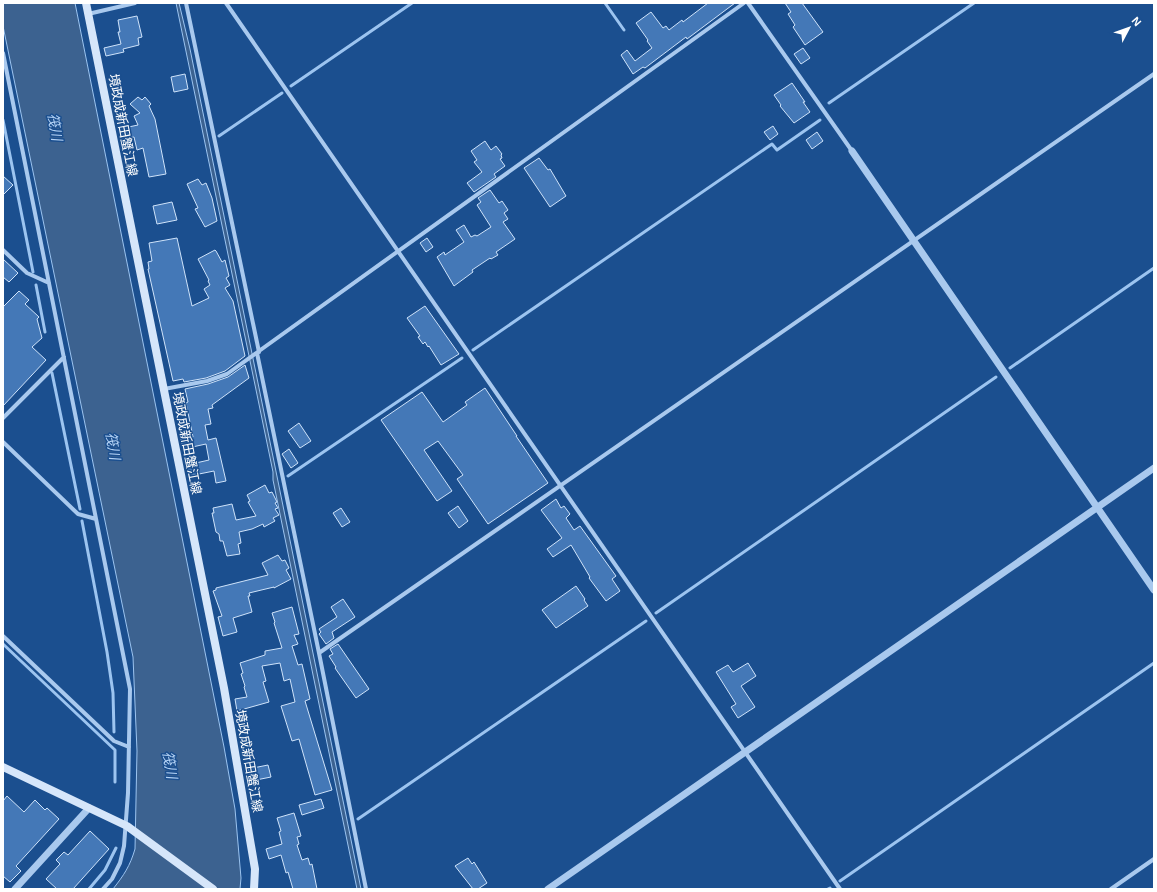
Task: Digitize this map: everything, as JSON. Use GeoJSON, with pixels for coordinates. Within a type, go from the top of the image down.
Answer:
{"type":"FeatureCollection","features":[{"type":"Feature","properties":{"kind":"main road","name":"境政成新田蟹江線"},"geometry":{"type":"LineString","coordinates":[[86,3],[224,688],[255,869],[254,889]]}},
{"type":"Feature","properties":{"kind":"main road"},"geometry":{"type":"LineString","coordinates":[[3,767],[126,826],[213,889]]}},
{"type":"Feature","properties":{"kind":"street"},"geometry":{"type":"LineString","coordinates":[[88,14],[135,3]]}},
{"type":"Feature","properties":{"kind":"street"},"geometry":{"type":"LineString","coordinates":[[186,3],[366,889]]}},
{"type":"Feature","properties":{"kind":"street"},"geometry":{"type":"LineString","coordinates":[[226,3],[840,889]]}},
{"type":"Feature","properties":{"kind":"street"},"geometry":{"type":"LineString","coordinates":[[164,390],[207,381],[227,374],[248,360],[744,3]]}},
{"type":"Feature","properties":{"kind":"street"},"geometry":{"type":"LineString","coordinates":[[748,3],[852,151],[1154,590]]}},
{"type":"Feature","properties":{"kind":"street"},"geometry":{"type":"LineString","coordinates":[[3,53],[130,689],[129,748],[124,846],[120,864],[112,879],[103,889]]}},
{"type":"Feature","properties":{"kind":"street"},"geometry":{"type":"LineString","coordinates":[[319,653],[1154,74]]}},
{"type":"Feature","properties":{"kind":"street"},"geometry":{"type":"LineString","coordinates":[[3,250],[27,273],[49,283]]}},
{"type":"Feature","properties":{"kind":"street"},"geometry":{"type":"LineString","coordinates":[[3,418],[64,357]]}},
{"type":"Feature","properties":{"kind":"street"},"geometry":{"type":"LineString","coordinates":[[3,442],[78,514],[96,519]]}},
{"type":"Feature","properties":{"kind":"street"},"geometry":{"type":"LineString","coordinates":[[548,889],[746,753],[1154,468]]}},
{"type":"Feature","properties":{"kind":"street"},"geometry":{"type":"LineString","coordinates":[[3,636],[114,741],[129,748]]}},
{"type":"Feature","properties":{"kind":"street"},"geometry":{"type":"LineString","coordinates":[[15,889],[89,808]]}},
{"type":"Feature","properties":{"kind":"street"},"geometry":{"type":"LineString","coordinates":[[1111,889],[1154,859]]}},
{"type":"Feature","properties":{"kind":"water","name":"筏川"},"geometry":{"type":"Polygon","coordinates":[[[3,3],[75,3],[224,747],[235,809],[241,878],[240,889],[113,889],[126,870],[135,849],[137,751],[133,657],[3,26],[3,3]]]}},
{"type":"Feature","properties":{"kind":"water"},"geometry":{"type":"Polygon","coordinates":[[[176,3],[179,3],[190,49],[361,889],[357,889],[176,3]]]}},
{"type":"Feature","properties":{"kind":"building"},"geometry":{"type":"Polygon","coordinates":[[[708,3],[735,3],[687,39],[686,37],[645,68],[643,67],[633,74],[621,55],[627,50],[635,61],[652,48],[636,23],[651,12],[663,28],[666,26],[669,30],[682,20],[683,22],[708,3]]]}},
{"type":"Feature","properties":{"kind":"building"},"geometry":{"type":"Polygon","coordinates":[[[785,3],[802,3],[823,32],[805,45],[793,27],[795,25],[788,14],[791,12],[785,3]]]}},
{"type":"Feature","properties":{"kind":"building"},"geometry":{"type":"Polygon","coordinates":[[[137,16],[142,37],[138,38],[139,45],[123,49],[124,52],[106,56],[104,48],[121,44],[118,32],[120,32],[118,20],[137,16]]]}},
{"type":"Feature","properties":{"kind":"building"},"geometry":{"type":"Polygon","coordinates":[[[803,48],[810,58],[801,64],[794,54],[803,48]]]}},
{"type":"Feature","properties":{"kind":"building"},"geometry":{"type":"Polygon","coordinates":[[[185,74],[188,89],[174,92],[171,77],[185,74]]]}},
{"type":"Feature","properties":{"kind":"building"},"geometry":{"type":"Polygon","coordinates":[[[792,83],[810,112],[794,123],[780,106],[781,105],[774,95],[792,83]]]}},
{"type":"Feature","properties":{"kind":"building"},"geometry":{"type":"Polygon","coordinates":[[[138,97],[142,100],[145,97],[151,104],[149,106],[155,119],[166,174],[149,177],[143,148],[137,150],[134,137],[121,140],[119,129],[138,125],[134,116],[140,113],[130,104],[138,97]]]}},
{"type":"Feature","properties":{"kind":"building"},"geometry":{"type":"Polygon","coordinates":[[[773,126],[778,134],[770,140],[764,132],[773,126]]]}},
{"type":"Feature","properties":{"kind":"building"},"geometry":{"type":"Polygon","coordinates":[[[817,132],[823,141],[812,149],[806,140],[817,132]]]}},
{"type":"Feature","properties":{"kind":"building"},"geometry":{"type":"Polygon","coordinates":[[[485,141],[491,150],[496,146],[502,154],[502,158],[500,159],[505,166],[494,174],[496,177],[474,192],[467,183],[482,172],[474,162],[477,160],[471,151],[485,141]]]}},
{"type":"Feature","properties":{"kind":"building"},"geometry":{"type":"Polygon","coordinates":[[[539,158],[548,170],[550,169],[566,196],[550,207],[524,168],[539,158]]]}},
{"type":"Feature","properties":{"kind":"building"},"geometry":{"type":"Polygon","coordinates":[[[3,176],[13,185],[3,195],[3,176]]]}},
{"type":"Feature","properties":{"kind":"building"},"geometry":{"type":"Polygon","coordinates":[[[198,179],[202,185],[206,183],[212,198],[217,221],[205,227],[195,209],[198,208],[187,184],[198,179]]]}},
{"type":"Feature","properties":{"kind":"building"},"geometry":{"type":"Polygon","coordinates":[[[490,190],[499,203],[502,201],[508,210],[504,213],[508,219],[503,222],[515,239],[496,252],[498,255],[491,259],[490,258],[472,270],[473,272],[454,286],[437,257],[444,252],[445,255],[464,242],[456,230],[464,225],[471,237],[475,235],[477,236],[491,227],[477,205],[481,202],[478,198],[490,190]]]}},
{"type":"Feature","properties":{"kind":"building"},"geometry":{"type":"Polygon","coordinates":[[[172,202],[177,220],[157,224],[153,206],[172,202]]]}},
{"type":"Feature","properties":{"kind":"building"},"geometry":{"type":"Polygon","coordinates":[[[177,238],[192,306],[209,298],[204,289],[210,285],[209,280],[198,259],[215,250],[222,262],[225,260],[229,276],[226,278],[230,285],[225,288],[233,301],[245,356],[225,371],[206,378],[184,382],[183,379],[173,381],[148,269],[148,262],[152,261],[149,243],[177,238]]]}},
{"type":"Feature","properties":{"kind":"building"},"geometry":{"type":"Polygon","coordinates":[[[427,238],[433,247],[426,252],[420,243],[427,238]]]}},
{"type":"Feature","properties":{"kind":"building"},"geometry":{"type":"Polygon","coordinates":[[[3,259],[18,273],[9,282],[3,277],[3,259]]]}},
{"type":"Feature","properties":{"kind":"building"},"geometry":{"type":"Polygon","coordinates":[[[19,291],[29,300],[25,304],[39,317],[37,319],[42,338],[32,347],[46,360],[3,406],[3,307],[19,291]]]}},
{"type":"Feature","properties":{"kind":"building"},"geometry":{"type":"Polygon","coordinates":[[[425,306],[459,354],[441,365],[429,346],[428,347],[425,342],[423,344],[418,337],[420,336],[407,318],[425,306]]]}},
{"type":"Feature","properties":{"kind":"building"},"geometry":{"type":"Polygon","coordinates":[[[245,365],[249,378],[212,405],[213,408],[208,409],[211,424],[205,425],[208,440],[216,438],[226,481],[216,483],[214,471],[189,476],[187,465],[209,460],[206,444],[183,449],[181,439],[193,437],[186,403],[188,402],[185,389],[208,384],[228,377],[245,365]]]}},
{"type":"Feature","properties":{"kind":"building"},"geometry":{"type":"Polygon","coordinates":[[[485,388],[548,483],[488,524],[457,479],[463,475],[438,441],[424,450],[452,491],[437,501],[381,420],[422,392],[443,422],[467,405],[465,402],[485,388]]]}},
{"type":"Feature","properties":{"kind":"building"},"geometry":{"type":"Polygon","coordinates":[[[299,423],[311,441],[300,448],[288,431],[299,423]]]}},
{"type":"Feature","properties":{"kind":"building"},"geometry":{"type":"Polygon","coordinates":[[[289,449],[298,463],[291,468],[282,454],[289,449]]]}},
{"type":"Feature","properties":{"kind":"building"},"geometry":{"type":"Polygon","coordinates":[[[265,485],[269,493],[272,492],[277,502],[275,503],[278,508],[275,509],[279,515],[273,518],[275,521],[264,527],[263,524],[252,529],[239,532],[241,543],[238,544],[240,554],[227,556],[223,541],[220,541],[219,534],[216,532],[212,513],[214,513],[213,508],[232,504],[236,520],[256,516],[248,502],[250,501],[247,495],[265,485]]]}},
{"type":"Feature","properties":{"kind":"building"},"geometry":{"type":"Polygon","coordinates":[[[556,499],[561,508],[564,506],[570,514],[566,518],[574,530],[580,526],[616,576],[612,579],[620,591],[606,601],[589,578],[590,577],[571,545],[553,557],[547,549],[562,538],[541,510],[556,499]]]}},
{"type":"Feature","properties":{"kind":"building"},"geometry":{"type":"Polygon","coordinates":[[[458,506],[468,521],[459,528],[448,513],[458,506]]]}},
{"type":"Feature","properties":{"kind":"building"},"geometry":{"type":"Polygon","coordinates":[[[341,508],[350,522],[342,527],[333,513],[341,508]]]}},
{"type":"Feature","properties":{"kind":"building"},"geometry":{"type":"Polygon","coordinates":[[[278,555],[282,561],[285,560],[289,568],[286,570],[291,579],[274,588],[249,593],[250,596],[248,596],[252,612],[233,618],[237,632],[223,636],[218,617],[222,616],[213,591],[216,590],[216,588],[268,575],[262,563],[278,555]]]}},
{"type":"Feature","properties":{"kind":"building"},"geometry":{"type":"Polygon","coordinates":[[[576,586],[588,606],[556,628],[542,610],[576,586]]]}},
{"type":"Feature","properties":{"kind":"building"},"geometry":{"type":"Polygon","coordinates":[[[343,599],[355,617],[332,632],[334,638],[326,644],[319,634],[321,632],[319,629],[337,617],[331,607],[343,599]]]}},
{"type":"Feature","properties":{"kind":"building"},"geometry":{"type":"Polygon","coordinates":[[[292,607],[299,634],[294,635],[298,644],[292,646],[298,665],[302,664],[310,699],[305,701],[332,790],[315,795],[299,739],[292,741],[281,706],[295,702],[290,679],[284,681],[280,663],[262,666],[266,681],[263,682],[269,702],[237,711],[235,699],[247,697],[241,674],[243,673],[240,663],[265,655],[265,651],[282,648],[272,613],[292,607]]]}},
{"type":"Feature","properties":{"kind":"building"},"geometry":{"type":"Polygon","coordinates":[[[338,644],[369,689],[356,698],[335,668],[336,667],[329,656],[333,654],[330,649],[338,644]]]}},
{"type":"Feature","properties":{"kind":"building"},"geometry":{"type":"Polygon","coordinates":[[[748,663],[756,676],[741,686],[755,707],[738,718],[731,707],[736,704],[716,672],[728,665],[733,672],[748,663]]]}},
{"type":"Feature","properties":{"kind":"building"},"geometry":{"type":"Polygon","coordinates":[[[268,765],[271,777],[251,781],[248,769],[268,765]]]}},
{"type":"Feature","properties":{"kind":"building"},"geometry":{"type":"Polygon","coordinates":[[[7,796],[24,812],[35,800],[45,810],[47,808],[59,819],[16,866],[21,871],[10,882],[3,876],[3,801],[7,796]]]}},
{"type":"Feature","properties":{"kind":"building"},"geometry":{"type":"Polygon","coordinates":[[[321,799],[324,808],[302,815],[299,805],[321,799]]]}},
{"type":"Feature","properties":{"kind":"building"},"geometry":{"type":"Polygon","coordinates":[[[294,813],[301,836],[297,837],[299,844],[297,845],[302,860],[308,858],[310,865],[312,864],[317,889],[293,889],[288,872],[286,873],[281,855],[269,859],[266,849],[282,844],[279,832],[281,831],[277,818],[294,813]]]}},
{"type":"Feature","properties":{"kind":"building"},"geometry":{"type":"Polygon","coordinates":[[[90,831],[109,849],[73,889],[57,889],[46,879],[60,864],[56,860],[64,852],[68,855],[90,831]]]}},
{"type":"Feature","properties":{"kind":"building"},"geometry":{"type":"Polygon","coordinates":[[[468,858],[472,864],[474,862],[487,883],[478,889],[473,889],[455,866],[468,858]]]}},
{"type":"Feature","properties":{"kind":"waterway"},"geometry":{"type":"LineString","coordinates":[[291,86],[412,3]]}},
{"type":"Feature","properties":{"kind":"waterway"},"geometry":{"type":"LineString","coordinates":[[605,3],[624,30]]}},
{"type":"Feature","properties":{"kind":"waterway"},"geometry":{"type":"LineString","coordinates":[[829,103],[974,3]]}},
{"type":"Feature","properties":{"kind":"waterway"},"geometry":{"type":"LineString","coordinates":[[219,136],[282,93]]}},
{"type":"Feature","properties":{"kind":"waterway"},"geometry":{"type":"LineString","coordinates":[[3,120],[33,272]]}},
{"type":"Feature","properties":{"kind":"waterway"},"geometry":{"type":"LineString","coordinates":[[473,350],[772,144],[777,150],[820,120]]}},
{"type":"Feature","properties":{"kind":"waterway"},"geometry":{"type":"LineString","coordinates":[[1010,368],[1154,268]]}},
{"type":"Feature","properties":{"kind":"waterway"},"geometry":{"type":"LineString","coordinates":[[36,285],[45,332]]}},
{"type":"Feature","properties":{"kind":"waterway"},"geometry":{"type":"LineString","coordinates":[[288,476],[462,358]]}},
{"type":"Feature","properties":{"kind":"waterway"},"geometry":{"type":"LineString","coordinates":[[52,373],[80,509]]}},
{"type":"Feature","properties":{"kind":"waterway"},"geometry":{"type":"LineString","coordinates":[[656,613],[996,377]]}},
{"type":"Feature","properties":{"kind":"waterway"},"geometry":{"type":"LineString","coordinates":[[82,521],[107,652],[113,693],[114,732]]}},
{"type":"Feature","properties":{"kind":"waterway"},"geometry":{"type":"LineString","coordinates":[[358,819],[646,621]]}},
{"type":"Feature","properties":{"kind":"waterway"},"geometry":{"type":"LineString","coordinates":[[3,644],[115,750],[115,782]]}},
{"type":"Feature","properties":{"kind":"waterway"},"geometry":{"type":"LineString","coordinates":[[840,881],[1154,663]]}},
{"type":"Feature","properties":{"kind":"waterway"},"geometry":{"type":"LineString","coordinates":[[89,889],[105,870],[116,848]]}}]}
